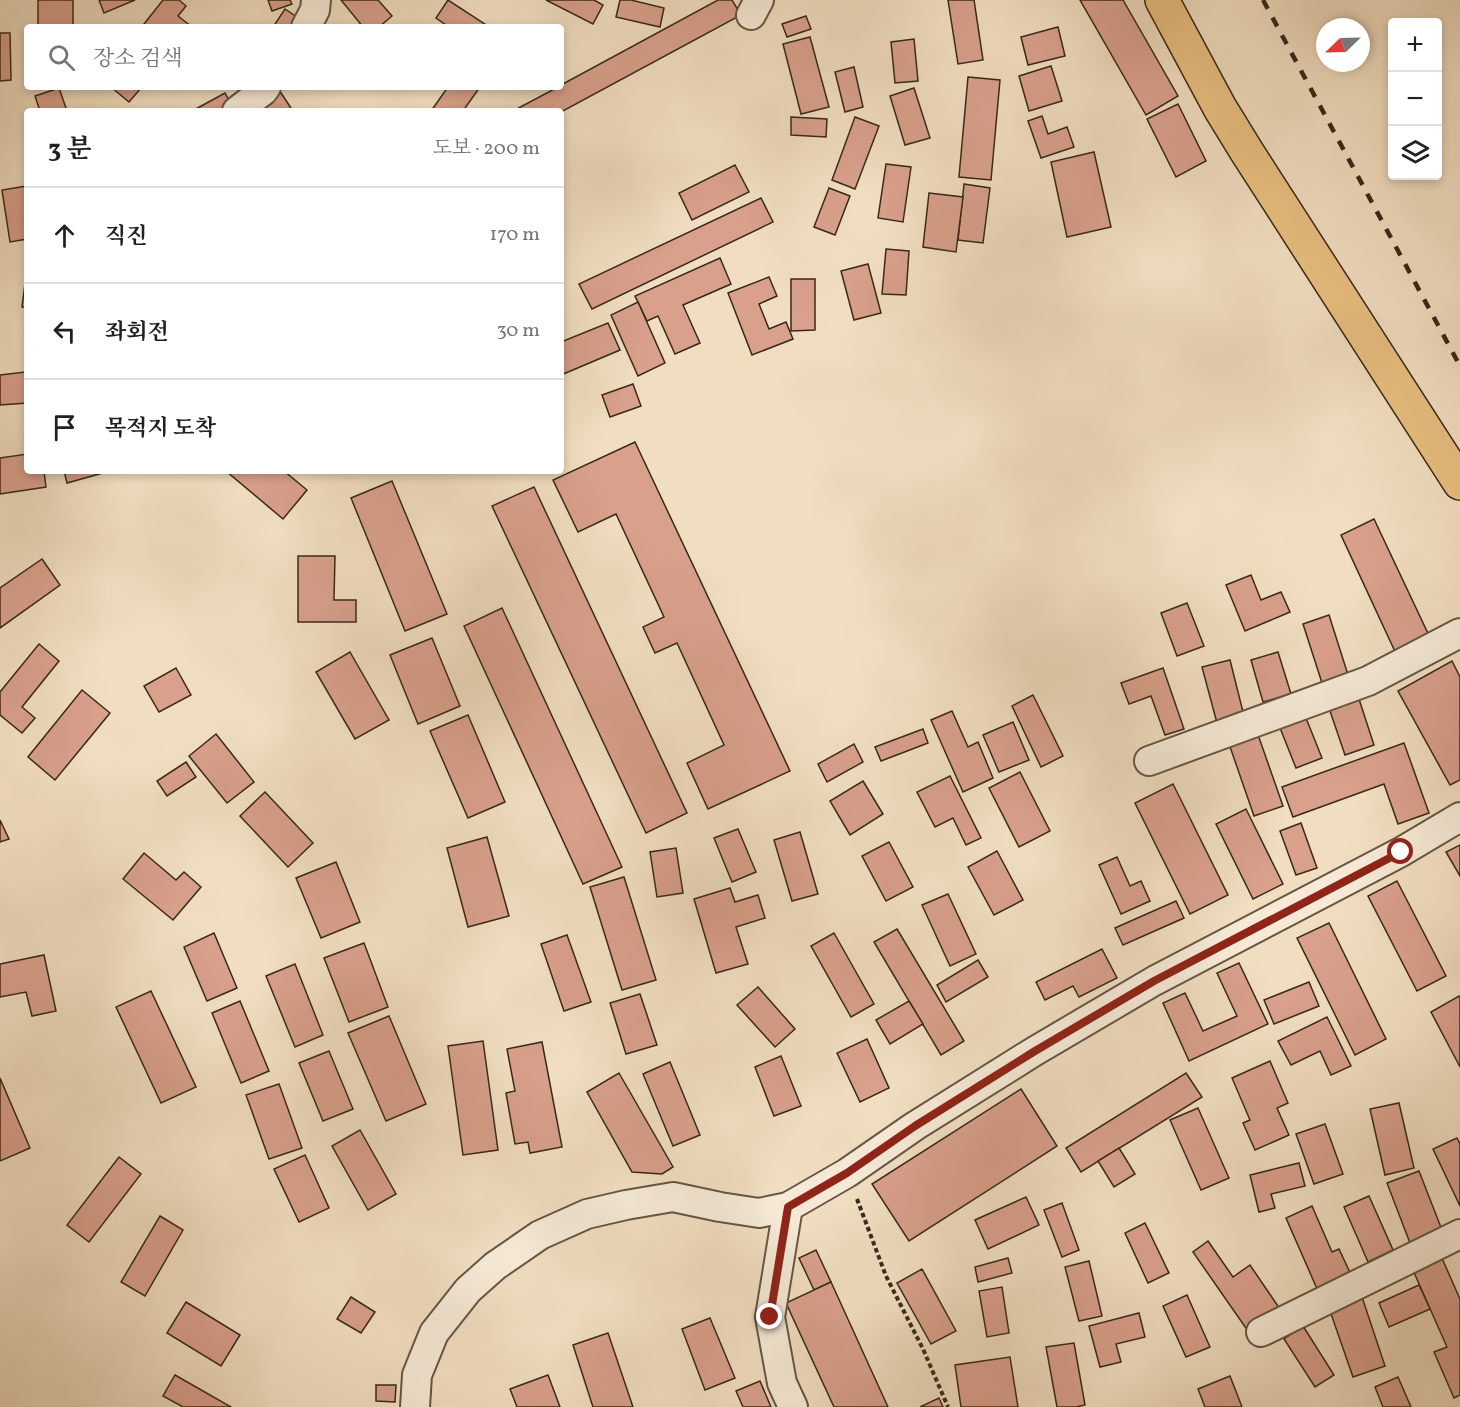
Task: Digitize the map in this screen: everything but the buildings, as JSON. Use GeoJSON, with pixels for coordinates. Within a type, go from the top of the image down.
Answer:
{"type":"FeatureCollection","features":[{"type":"Feature","properties":{"kind":"main road"},"geometry":{"type":"LineString","coordinates":[[1162,0],[1246,152],[1460,483]]}},
{"type":"Feature","properties":{"kind":"street"},"geometry":{"type":"LineString","coordinates":[[308,24],[315,10],[316,0]]}},
{"type":"Feature","properties":{"kind":"street"},"geometry":{"type":"LineString","coordinates":[[241,108],[264,90]]}},
{"type":"Feature","properties":{"kind":"street"},"geometry":{"type":"LineString","coordinates":[[1149,761],[1368,681],[1460,633]]}},
{"type":"Feature","properties":{"kind":"street"},"geometry":{"type":"LineString","coordinates":[[415,1407],[417,1375],[435,1334],[468,1290],[495,1266],[540,1235],[587,1214],[673,1197],[759,1213],[788,1207],[847,1173],[915,1126],[1035,1051],[1154,981],[1401,852],[1460,817]]}},
{"type":"Feature","properties":{"kind":"street"},"geometry":{"type":"LineString","coordinates":[[788,1207],[770,1317],[782,1383],[794,1407]]}},
{"type":"Feature","properties":{"kind":"street"},"geometry":{"type":"LineString","coordinates":[[1261,1332],[1460,1234]]}},
{"type":"Feature","properties":{"kind":"path"},"geometry":{"type":"LineString","coordinates":[[847,1173],[886,1276],[923,1349],[948,1407]]}},
{"type":"Feature","properties":{"kind":"railway"},"geometry":{"type":"LineString","coordinates":[[1263,0],[1460,366]]}},
{"type":"Feature","properties":{"kind":"route"},"geometry":{"type":"LineString","coordinates":[[770,1317],[788,1207],[847,1173],[915,1126],[1035,1051],[1154,981],[1401,852]]}}]}
